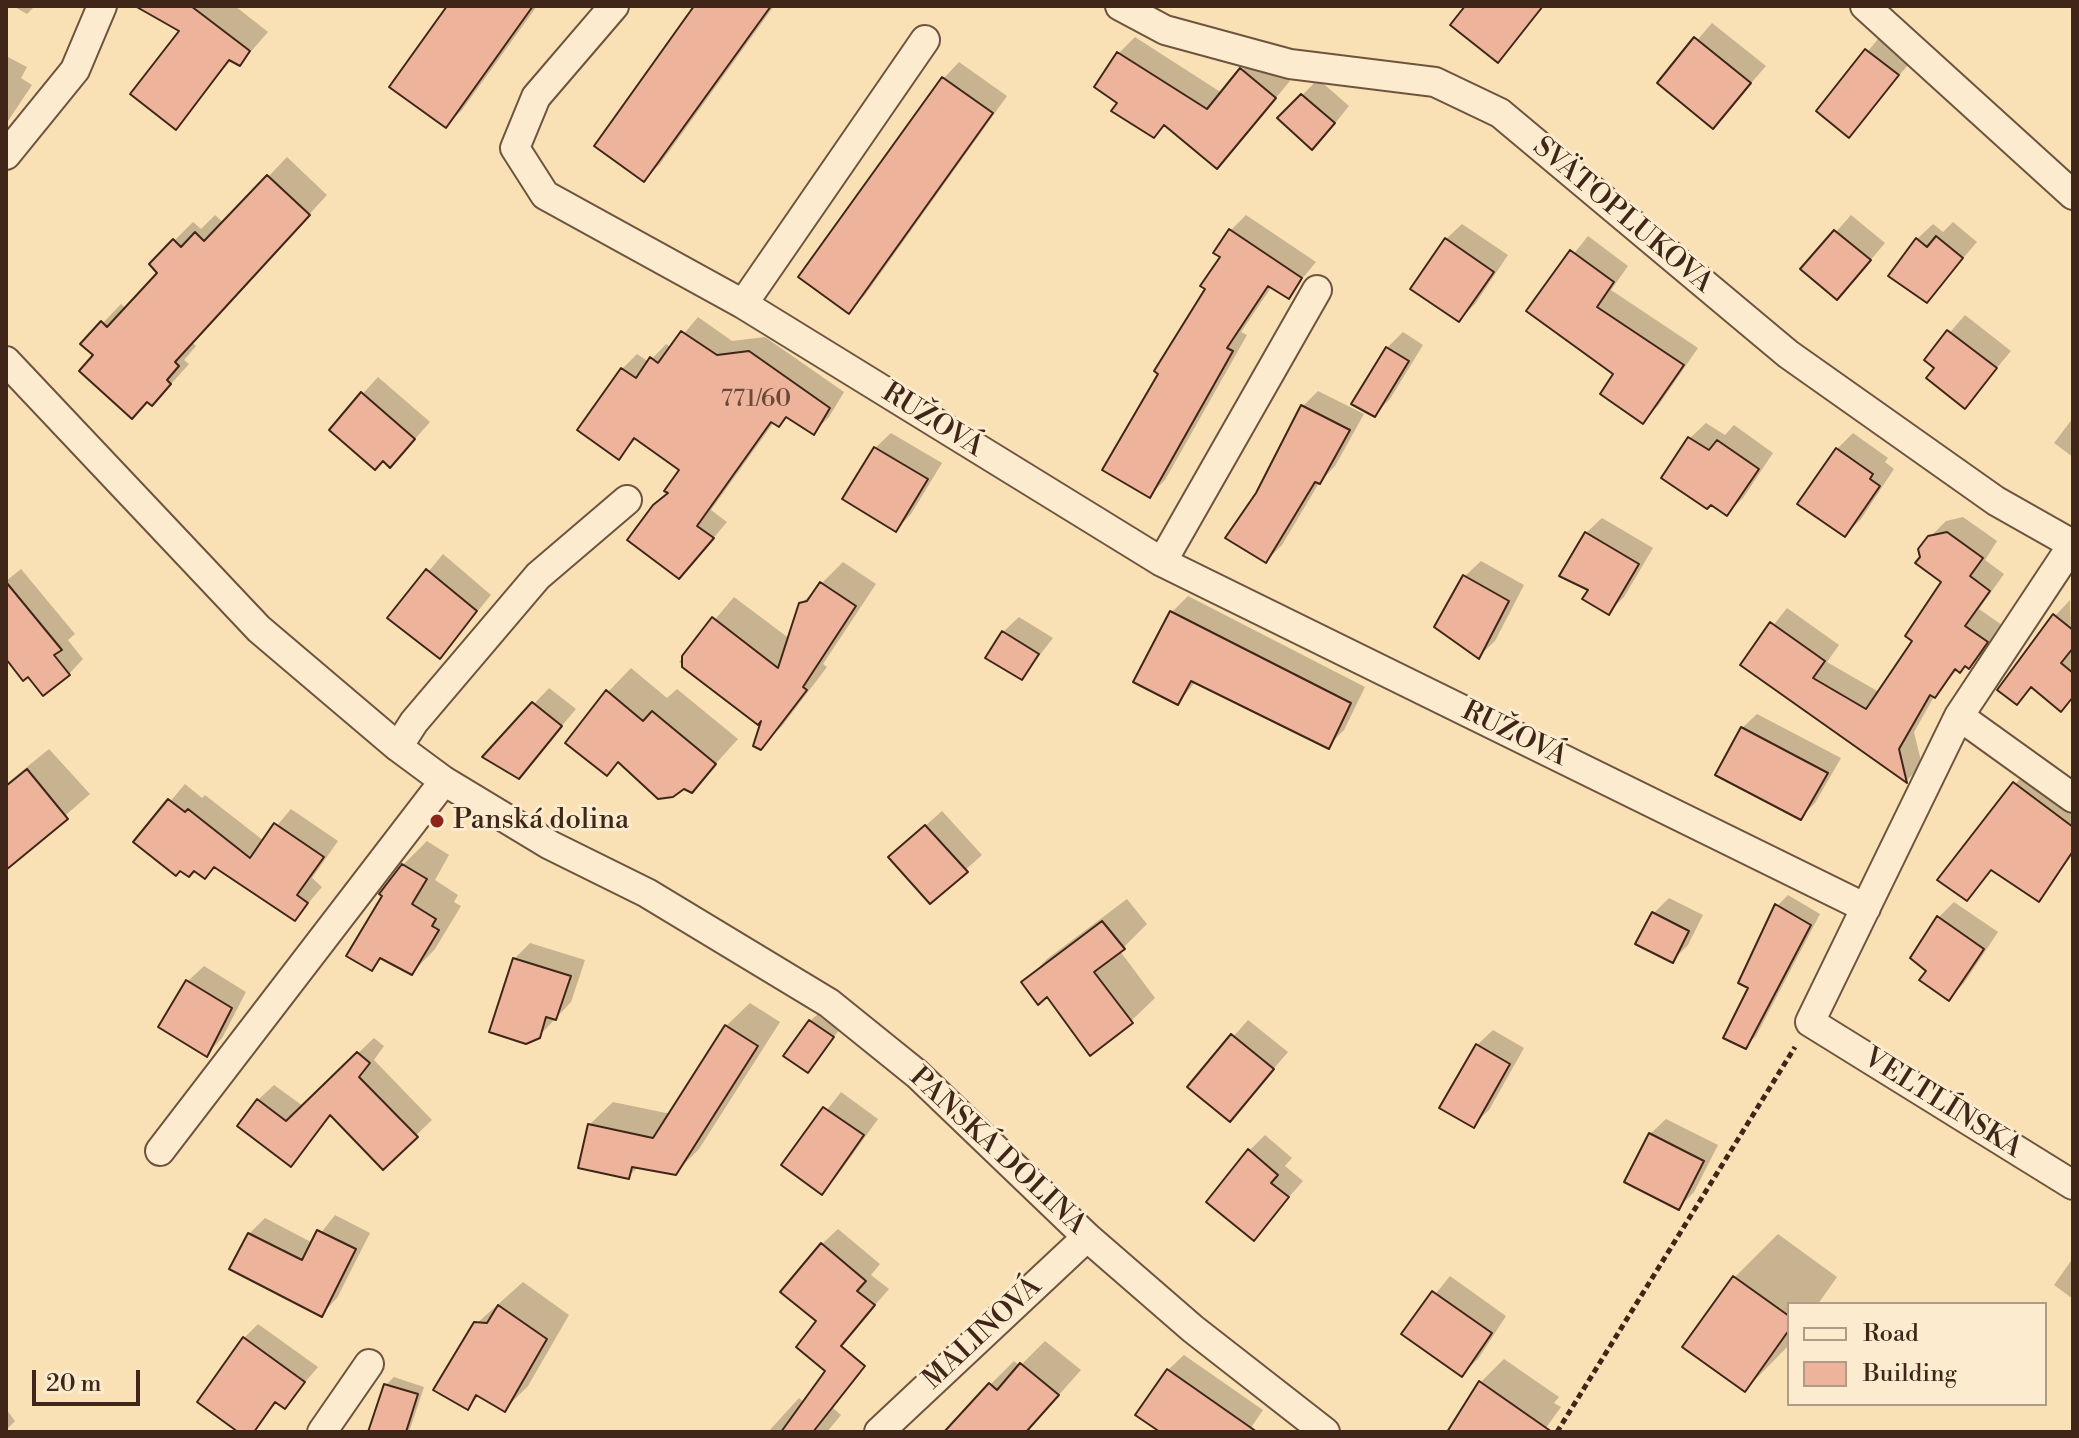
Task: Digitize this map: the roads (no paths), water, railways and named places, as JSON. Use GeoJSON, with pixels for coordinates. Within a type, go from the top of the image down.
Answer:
{"type":"FeatureCollection","features":[{"type":"Feature","properties":{"kind":"street"},"geometry":{"type":"LineString","coordinates":[[6,155],[75,70],[102,6]]}},
{"type":"Feature","properties":{"kind":"street","name":"RUŽOVÁ"},"geometry":{"type":"LineString","coordinates":[[614,6],[536,97],[515,148],[545,195],[743,304],[1162,562],[1866,908]]}},
{"type":"Feature","properties":{"kind":"street","name":"SVÄTOPLUKOVA"},"geometry":{"type":"LineString","coordinates":[[1120,6],[1165,30],[1290,64],[1435,82],[1500,113],[1788,354],[1996,501],[2072,544]]}},
{"type":"Feature","properties":{"kind":"street"},"geometry":{"type":"LineString","coordinates":[[1865,6],[2073,195]]}},
{"type":"Feature","properties":{"kind":"street"},"geometry":{"type":"LineString","coordinates":[[743,304],[925,40]]}},
{"type":"Feature","properties":{"kind":"street"},"geometry":{"type":"LineString","coordinates":[[1162,562],[1317,290]]}},
{"type":"Feature","properties":{"kind":"street","name":"PANSKÁ DOLINA"},"geometry":{"type":"LineString","coordinates":[[6,361],[259,629],[398,747],[444,781],[550,845],[647,893],[829,1003],[917,1074],[1087,1237],[1193,1329],[1322,1431]]}},
{"type":"Feature","properties":{"kind":"street"},"geometry":{"type":"LineString","coordinates":[[398,747],[414,722],[538,576],[627,500]]}},
{"type":"Feature","properties":{"kind":"street"},"geometry":{"type":"LineString","coordinates":[[1866,908],[1959,716],[2072,544]]}},
{"type":"Feature","properties":{"kind":"street"},"geometry":{"type":"LineString","coordinates":[[1959,716],[2073,798]]}},
{"type":"Feature","properties":{"kind":"street"},"geometry":{"type":"LineString","coordinates":[[160,1151],[444,781]]}},
{"type":"Feature","properties":{"kind":"street","name":"VELTLÍNSKA"},"geometry":{"type":"LineString","coordinates":[[1866,908],[1810,1022],[2073,1185]]}},
{"type":"Feature","properties":{"kind":"street","name":"MALINOVÁ"},"geometry":{"type":"LineString","coordinates":[[879,1432],[1087,1237]]}},
{"type":"Feature","properties":{"kind":"street"},"geometry":{"type":"LineString","coordinates":[[322,1432],[369,1364]]}},
{"type":"Feature","properties":{"kind":"place","name":"Panská dolina"},"geometry":{"type":"Point","coordinates":[437,821]}}]}
